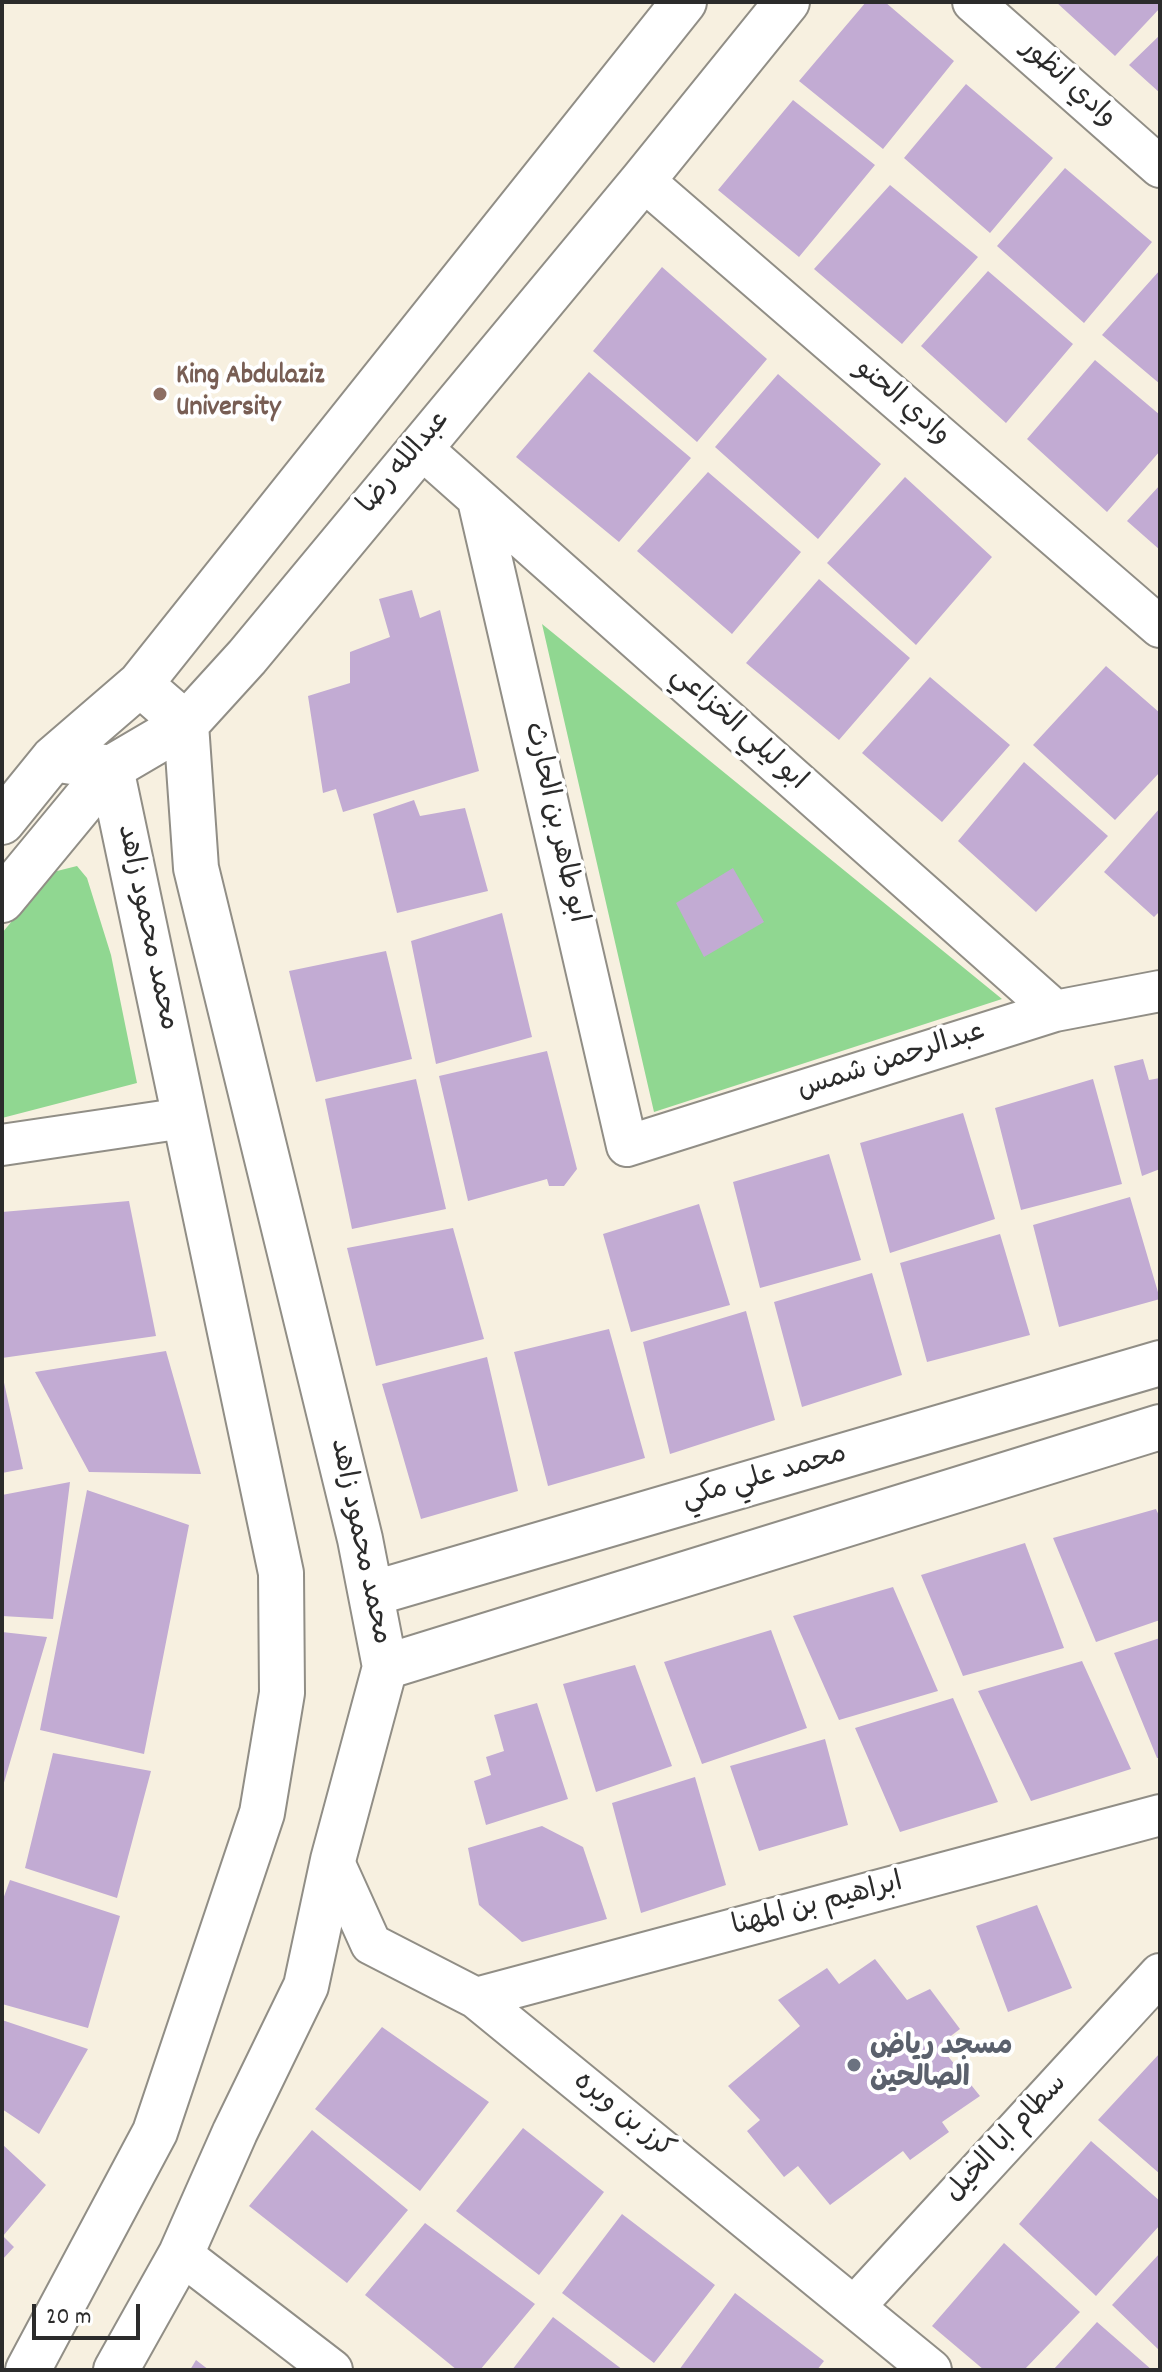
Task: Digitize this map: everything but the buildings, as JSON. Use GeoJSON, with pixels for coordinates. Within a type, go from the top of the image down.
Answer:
{"type":"FeatureCollection","features":[{"type":"Feature","properties":{"kind":"street"},"geometry":{"type":"LineString","coordinates":[[2,822],[53,759],[140,684],[684,2]]}},
{"type":"Feature","properties":{"kind":"street","name":"عبدالله رضا"},"geometry":{"type":"LineString","coordinates":[[2,900],[111,768],[186,724],[247,657],[787,2]]}},
{"type":"Feature","properties":{"kind":"street","name":"وادي انظور"},"geometry":{"type":"LineString","coordinates":[[973,2],[1160,167]]}},
{"type":"Feature","properties":{"kind":"street","name":"وادي الحنو"},"geometry":{"type":"LineString","coordinates":[[643,180],[1160,627]]}},
{"type":"Feature","properties":{"kind":"street","name":"ابو ليلي الخزاعي"},"geometry":{"type":"LineString","coordinates":[[420,447],[1055,1011]]}},
{"type":"Feature","properties":{"kind":"street","name":"ابو طاهر بن الحارث"},"geometry":{"type":"LineString","coordinates":[[478,500],[627,1146]]}},
{"type":"Feature","properties":{"kind":"street"},"geometry":{"type":"LineString","coordinates":[[140,684],[186,724]]}},
{"type":"Feature","properties":{"kind":"street","name":"محمد محمود زاهد"},"geometry":{"type":"LineString","coordinates":[[116,2370],[181,2254],[235,2132],[306,1986],[333,1860],[385,1667],[360,1539],[196,868],[186,724]]}},
{"type":"Feature","properties":{"kind":"street"},"geometry":{"type":"LineString","coordinates":[[53,759],[111,768]]}},
{"type":"Feature","properties":{"kind":"street","name":"محمد محمود زاهد"},"geometry":{"type":"LineString","coordinates":[[28,2370],[155,2132],[262,1813],[282,1693],[281,1573],[111,768]]}},
{"type":"Feature","properties":{"kind":"street","name":"عبدالرحمن شمس"},"geometry":{"type":"LineString","coordinates":[[627,1146],[1055,1011],[1160,991]]}},
{"type":"Feature","properties":{"kind":"street"},"geometry":{"type":"LineString","coordinates":[[2,1145],[184,1118]]}},
{"type":"Feature","properties":{"kind":"street","name":"محمد علي مكي"},"geometry":{"type":"LineString","coordinates":[[371,1594],[1160,1363]]}},
{"type":"Feature","properties":{"kind":"street"},"geometry":{"type":"LineString","coordinates":[[385,1667],[1160,1427]]}},
{"type":"Feature","properties":{"kind":"street","name":"ابراهيم بن المهنا"},"geometry":{"type":"LineString","coordinates":[[476,1998],[1160,1815]]}},
{"type":"Feature","properties":{"kind":"street","name":"كرز بن وبره"},"geometry":{"type":"LineString","coordinates":[[333,1860],[371,1944],[476,1998],[931,2370]]}},
{"type":"Feature","properties":{"kind":"street","name":"سطام ابا الخيل"},"geometry":{"type":"LineString","coordinates":[[855,2306],[1160,1974]]}},
{"type":"Feature","properties":{"kind":"street"},"geometry":{"type":"LineString","coordinates":[[181,2254],[332,2370]]}},
{"type":"Feature","properties":{"kind":"green space"},"geometry":{"type":"Polygon","coordinates":[[[542,624],[1002,999],[654,1112],[542,624]]]}},
{"type":"Feature","properties":{"kind":"green space"},"geometry":{"type":"Polygon","coordinates":[[[77,866],[87,878],[111,955],[137,1083],[2,1118],[2,933],[53,872],[77,866]]]}},
{"type":"Feature","properties":{"kind":"place","name":"King Abdulaziz University"},"geometry":{"type":"Point","coordinates":[160,394]}},
{"type":"Feature","properties":{"kind":"place","name":"مسجد رياض الصالحين"},"geometry":{"type":"Point","coordinates":[854,2065]}}]}
